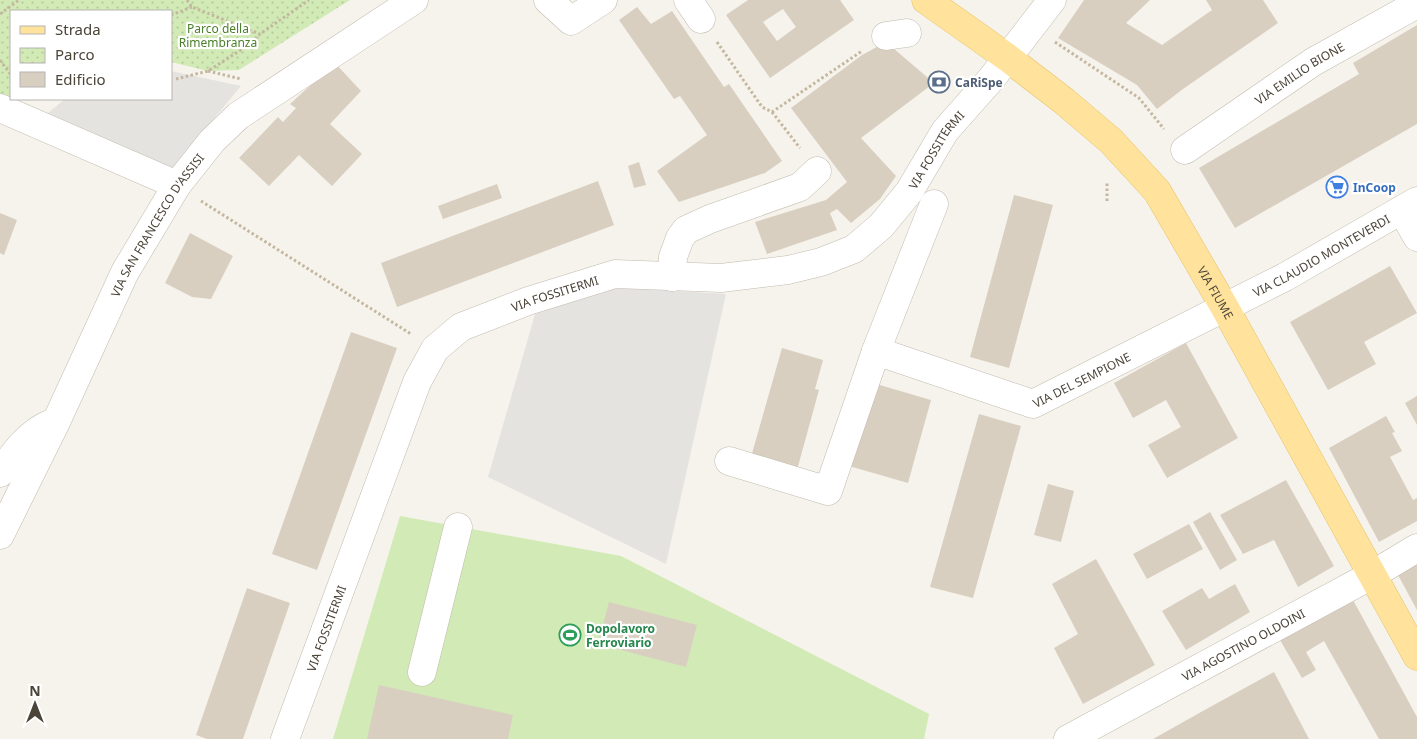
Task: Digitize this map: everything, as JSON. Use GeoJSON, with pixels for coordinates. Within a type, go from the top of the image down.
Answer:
{"type":"FeatureCollection","features":[{"type":"Feature","properties":{"kind":"main road","name":"VIA FIUME"},"geometry":{"type":"LineString","coordinates":[[926,0],[1008,58],[1064,101],[1111,142],[1144,174],[1157,191],[1225,308],[1417,656]]}},
{"type":"Feature","properties":{"kind":"street","name":"VIA SAN FRANCESCO D'ASSISI"},"geometry":{"type":"LineString","coordinates":[[0,535],[56,422],[125,272],[177,185],[212,142],[238,116],[414,0]]}},
{"type":"Feature","properties":{"kind":"street"},"geometry":{"type":"LineString","coordinates":[[548,0],[571,21],[603,0]]}},
{"type":"Feature","properties":{"kind":"street","name":"VIA FOSSITERMI"},"geometry":{"type":"LineString","coordinates":[[285,739],[417,382],[435,349],[461,327],[528,302],[615,274],[721,278],[788,270],[821,262],[854,249],[881,226],[909,192],[945,131],[1008,58],[1052,0]]}},
{"type":"Feature","properties":{"kind":"street","name":"VIA EMILIO BIONE"},"geometry":{"type":"LineString","coordinates":[[1185,150],[1313,62],[1417,4]]}},
{"type":"Feature","properties":{"kind":"street"},"geometry":{"type":"LineString","coordinates":[[0,108],[177,185]]}},
{"type":"Feature","properties":{"kind":"street"},"geometry":{"type":"LineString","coordinates":[[672,277],[673,257],[680,238],[686,230],[710,219],[800,187],[817,171]]}},
{"type":"Feature","properties":{"kind":"street"},"geometry":{"type":"LineString","coordinates":[[729,462],[828,491],[876,351],[934,204]]}},
{"type":"Feature","properties":{"kind":"street"},"geometry":{"type":"LineString","coordinates":[[1409,205],[1417,237]]}},
{"type":"Feature","properties":{"kind":"street","name":"VIA CLAUDIO MONTEVERDI"},"geometry":{"type":"LineString","coordinates":[[1225,308],[1285,277],[1409,205]]}},
{"type":"Feature","properties":{"kind":"street","name":"VIA DEL SEMPIONE"},"geometry":{"type":"LineString","coordinates":[[876,351],[1033,404],[1225,308]]}},
{"type":"Feature","properties":{"kind":"street"},"geometry":{"type":"LineString","coordinates":[[0,473],[13,454],[38,429],[56,422]]}},
{"type":"Feature","properties":{"kind":"street"},"geometry":{"type":"LineString","coordinates":[[422,672],[458,527]]}},
{"type":"Feature","properties":{"kind":"street","name":"VIA AGOSTINO OLDOINI"},"geometry":{"type":"LineString","coordinates":[[1068,739],[1417,548]]}},
{"type":"Feature","properties":{"kind":"path"},"geometry":{"type":"LineString","coordinates":[[0,14],[19,0]]}},
{"type":"Feature","properties":{"kind":"path"},"geometry":{"type":"LineString","coordinates":[[187,0],[192,7],[260,34]]}},
{"type":"Feature","properties":{"kind":"path"},"geometry":{"type":"LineString","coordinates":[[176,79],[208,71],[247,46],[260,34],[310,0]]}},
{"type":"Feature","properties":{"kind":"path"},"geometry":{"type":"LineString","coordinates":[[172,15],[192,7]]}},
{"type":"Feature","properties":{"kind":"path"},"geometry":{"type":"LineString","coordinates":[[694,9],[762,107],[772,112],[817,171]]}},
{"type":"Feature","properties":{"kind":"path"},"geometry":{"type":"LineString","coordinates":[[772,112],[897,34]]}},
{"type":"Feature","properties":{"kind":"path"},"geometry":{"type":"LineString","coordinates":[[1053,40],[1139,98],[1165,130]]}},
{"type":"Feature","properties":{"kind":"path"},"geometry":{"type":"LineString","coordinates":[[0,60],[10,74]]}},
{"type":"Feature","properties":{"kind":"path"},"geometry":{"type":"LineString","coordinates":[[177,185],[435,349]]}},
{"type":"Feature","properties":{"kind":"green space","name":"Parco della Rimembranza"},"geometry":{"type":"Polygon","coordinates":[[[0,0],[350,0],[239,70],[208,71],[172,62],[172,10],[10,10],[10,100],[19,100],[0,107],[0,0]]]}},
{"type":"Feature","properties":{"kind":"green space","name":"Dopolavoro Ferroviario"},"geometry":{"type":"Polygon","coordinates":[[[400,516],[621,556],[929,714],[924,739],[333,739],[400,516]]]}},
{"type":"Feature","properties":{"kind":"shaded area"},"geometry":{"type":"Polygon","coordinates":[[[172,71],[241,86],[173,168],[48,113],[64,100],[172,100],[172,71]]]}},
{"type":"Feature","properties":{"kind":"shaded area"},"geometry":{"type":"Polygon","coordinates":[[[611,287],[726,294],[666,564],[488,477],[535,314],[611,287]]]}},
{"type":"Feature","properties":{"kind":"building"},"geometry":{"type":"Polygon","coordinates":[[[748,0],[840,0],[854,20],[770,78],[726,15],[748,0]],[[783,9],[763,22],[777,41],[796,27],[783,9]]]}},
{"type":"Feature","properties":{"kind":"building"},"geometry":{"type":"Polygon","coordinates":[[[1084,0],[1150,0],[1126,23],[1162,45],[1212,10],[1206,0],[1263,0],[1278,23],[1157,109],[1137,85],[1058,38],[1084,0]]]}},
{"type":"Feature","properties":{"kind":"building"},"geometry":{"type":"Polygon","coordinates":[[[637,7],[651,24],[672,11],[724,87],[729,84],[782,161],[765,173],[679,202],[657,171],[707,135],[680,96],[674,99],[619,20],[637,7]]]}},
{"type":"Feature","properties":{"kind":"building"},"geometry":{"type":"Polygon","coordinates":[[[1417,25],[1417,124],[1235,228],[1199,168],[1359,74],[1353,63],[1417,25]]]}},
{"type":"Feature","properties":{"kind":"building"},"geometry":{"type":"Polygon","coordinates":[[[886,42],[934,83],[861,138],[896,176],[880,199],[851,223],[837,209],[830,213],[837,230],[767,254],[755,222],[826,200],[847,182],[791,108],[862,55],[886,42]]]}},
{"type":"Feature","properties":{"kind":"building"},"geometry":{"type":"Polygon","coordinates":[[[335,63],[361,91],[330,124],[362,154],[332,186],[299,155],[269,186],[239,158],[278,117],[283,122],[296,108],[290,104],[335,63]]]}},
{"type":"Feature","properties":{"kind":"building"},"geometry":{"type":"Polygon","coordinates":[[[639,162],[646,185],[634,188],[628,166],[639,162]]]}},
{"type":"Feature","properties":{"kind":"building"},"geometry":{"type":"Polygon","coordinates":[[[598,181],[614,225],[397,307],[381,263],[598,181]]]}},
{"type":"Feature","properties":{"kind":"building"},"geometry":{"type":"Polygon","coordinates":[[[497,184],[502,198],[443,219],[438,206],[497,184]]]}},
{"type":"Feature","properties":{"kind":"building"},"geometry":{"type":"Polygon","coordinates":[[[1014,195],[1053,205],[1009,368],[970,357],[1014,195]]]}},
{"type":"Feature","properties":{"kind":"building"},"geometry":{"type":"Polygon","coordinates":[[[0,213],[17,220],[4,255],[0,253],[0,213]]]}},
{"type":"Feature","properties":{"kind":"building"},"geometry":{"type":"Polygon","coordinates":[[[190,233],[233,256],[211,299],[192,297],[165,283],[190,233]]]}},
{"type":"Feature","properties":{"kind":"building"},"geometry":{"type":"Polygon","coordinates":[[[1390,266],[1417,313],[1364,342],[1376,364],[1328,390],[1290,322],[1390,266]]]}},
{"type":"Feature","properties":{"kind":"building"},"geometry":{"type":"Polygon","coordinates":[[[351,332],[397,348],[317,570],[272,554],[351,332]]]}},
{"type":"Feature","properties":{"kind":"building"},"geometry":{"type":"Polygon","coordinates":[[[1186,343],[1238,438],[1167,478],[1148,445],[1181,427],[1166,400],[1133,418],[1114,383],[1186,343]]]}},
{"type":"Feature","properties":{"kind":"building"},"geometry":{"type":"Polygon","coordinates":[[[782,348],[823,360],[815,389],[819,390],[797,470],[751,457],[782,348]]]}},
{"type":"Feature","properties":{"kind":"building"},"geometry":{"type":"Polygon","coordinates":[[[873,383],[931,400],[908,483],[849,466],[873,383]]]}},
{"type":"Feature","properties":{"kind":"building"},"geometry":{"type":"Polygon","coordinates":[[[1417,396],[1417,425],[1405,403],[1417,396]]]}},
{"type":"Feature","properties":{"kind":"building"},"geometry":{"type":"Polygon","coordinates":[[[979,414],[1021,426],[973,598],[930,587],[979,414]]]}},
{"type":"Feature","properties":{"kind":"building"},"geometry":{"type":"Polygon","coordinates":[[[1386,416],[1395,432],[1392,433],[1402,451],[1390,457],[1413,500],[1417,498],[1417,521],[1379,542],[1329,448],[1386,416]]]}},
{"type":"Feature","properties":{"kind":"building"},"geometry":{"type":"Polygon","coordinates":[[[1286,480],[1334,566],[1298,587],[1274,540],[1243,554],[1220,515],[1286,480]]]}},
{"type":"Feature","properties":{"kind":"building"},"geometry":{"type":"Polygon","coordinates":[[[1048,484],[1074,491],[1061,542],[1034,535],[1048,484]]]}},
{"type":"Feature","properties":{"kind":"building"},"geometry":{"type":"Polygon","coordinates":[[[1210,512],[1237,560],[1220,570],[1193,522],[1210,512]]]}},
{"type":"Feature","properties":{"kind":"building"},"geometry":{"type":"Polygon","coordinates":[[[1189,524],[1203,549],[1147,579],[1133,554],[1189,524]]]}},
{"type":"Feature","properties":{"kind":"building"},"geometry":{"type":"Polygon","coordinates":[[[1096,559],[1155,665],[1083,704],[1054,648],[1078,634],[1052,584],[1096,559]]]}},
{"type":"Feature","properties":{"kind":"building"},"geometry":{"type":"Polygon","coordinates":[[[1417,564],[1417,610],[1398,575],[1417,564]]]}},
{"type":"Feature","properties":{"kind":"building"},"geometry":{"type":"Polygon","coordinates":[[[1235,584],[1250,612],[1186,650],[1162,611],[1202,588],[1209,599],[1235,584]]]}},
{"type":"Feature","properties":{"kind":"building"},"geometry":{"type":"Polygon","coordinates":[[[247,588],[290,603],[243,739],[207,739],[196,735],[247,588]]]}},
{"type":"Feature","properties":{"kind":"building"},"geometry":{"type":"Polygon","coordinates":[[[1353,600],[1417,717],[1417,739],[1379,739],[1324,641],[1306,652],[1316,670],[1302,678],[1280,640],[1353,600]]]}},
{"type":"Feature","properties":{"kind":"building"},"geometry":{"type":"Polygon","coordinates":[[[609,602],[697,625],[686,667],[598,644],[609,602]]]}},
{"type":"Feature","properties":{"kind":"building"},"geometry":{"type":"Polygon","coordinates":[[[1274,672],[1309,739],[1153,739],[1201,712],[1274,672]]]}},
{"type":"Feature","properties":{"kind":"building"},"geometry":{"type":"Polygon","coordinates":[[[379,685],[513,715],[508,739],[367,739],[379,685]]]}},
{"type":"Feature","properties":{"kind":"place","name":"CaRiSpe"},"geometry":{"type":"Point","coordinates":[939,82]}},
{"type":"Feature","properties":{"kind":"place","name":"InCoop"},"geometry":{"type":"Point","coordinates":[1337,187]}},
{"type":"Feature","properties":{"kind":"place","name":"Dopolavoro Ferroviario"},"geometry":{"type":"Point","coordinates":[570,635]}}]}
